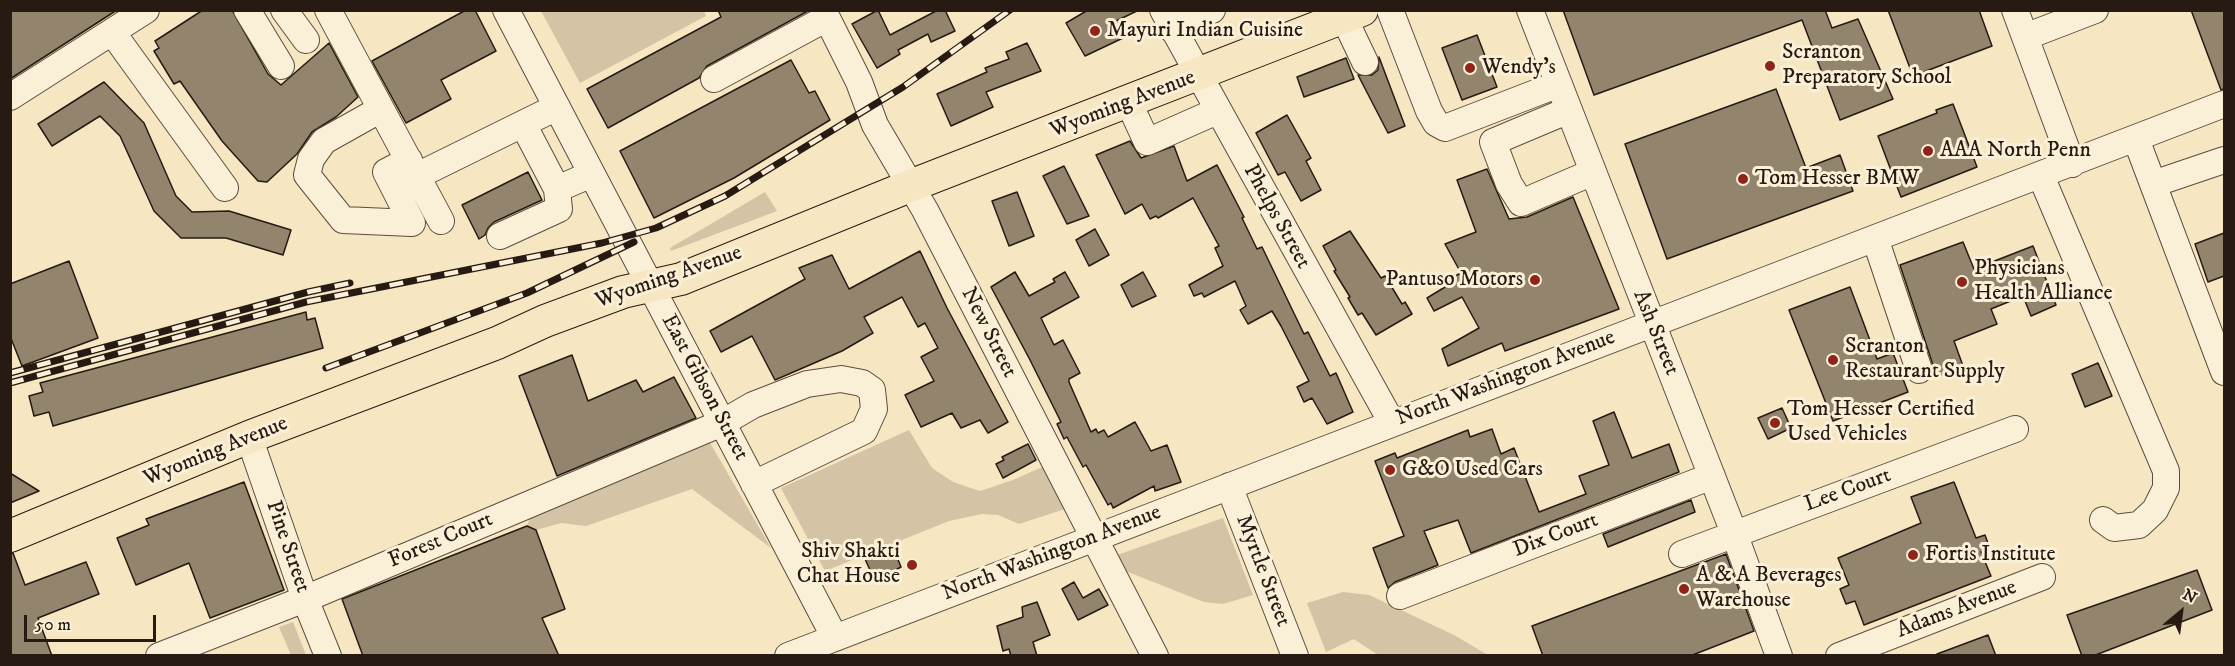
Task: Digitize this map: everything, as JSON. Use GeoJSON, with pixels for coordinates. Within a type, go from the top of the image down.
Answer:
{"type":"FeatureCollection","features":[{"type":"Feature","properties":{"kind":"main road","name":"Wyoming Avenue"},"geometry":{"type":"LineString","coordinates":[[10,536],[249,437],[497,343],[544,321],[623,292],[681,279],[910,186],[1129,103],[1353,14]]}},
{"type":"Feature","properties":{"kind":"street"},"geometry":{"type":"LineString","coordinates":[[10,97],[146,10]]}},
{"type":"Feature","properties":{"kind":"street"},"geometry":{"type":"LineString","coordinates":[[247,10],[281,66]]}},
{"type":"Feature","properties":{"kind":"street"},"geometry":{"type":"LineString","coordinates":[[284,10],[306,40]]}},
{"type":"Feature","properties":{"kind":"street"},"geometry":{"type":"LineString","coordinates":[[328,10],[441,221]]}},
{"type":"Feature","properties":{"kind":"street","name":"East Gibson Street"},"geometry":{"type":"LineString","coordinates":[[506,10],[835,638]]}},
{"type":"Feature","properties":{"kind":"street"},"geometry":{"type":"LineString","coordinates":[[1168,20],[1212,10]]}},
{"type":"Feature","properties":{"kind":"street"},"geometry":{"type":"LineString","coordinates":[[1390,10],[1429,111],[1436,123],[1445,128],[1559,84]]}},
{"type":"Feature","properties":{"kind":"street","name":"Ash Street"},"geometry":{"type":"LineString","coordinates":[[1530,10],[1734,533],[1779,656]]}},
{"type":"Feature","properties":{"kind":"street"},"geometry":{"type":"LineString","coordinates":[[2014,10],[2072,164]]}},
{"type":"Feature","properties":{"kind":"street"},"geometry":{"type":"LineString","coordinates":[[2025,37],[2095,10]]}},
{"type":"Feature","properties":{"kind":"street"},"geometry":{"type":"LineString","coordinates":[[714,79],[825,14]]}},
{"type":"Feature","properties":{"kind":"street","name":"New Street"},"geometry":{"type":"LineString","coordinates":[[825,14],[859,81],[875,125],[910,186],[1155,656]]}},
{"type":"Feature","properties":{"kind":"street"},"geometry":{"type":"LineString","coordinates":[[1353,14],[1365,62]]}},
{"type":"Feature","properties":{"kind":"street","name":"Phelps Street"},"geometry":{"type":"LineString","coordinates":[[1168,20],[1392,423]]}},
{"type":"Feature","properties":{"kind":"street"},"geometry":{"type":"LineString","coordinates":[[112,33],[225,188]]}},
{"type":"Feature","properties":{"kind":"street"},"geometry":{"type":"LineString","coordinates":[[1129,103],[1147,142],[1217,111]]}},
{"type":"Feature","properties":{"kind":"street","name":"North Washington Avenue"},"geometry":{"type":"LineString","coordinates":[[805,652],[835,638],[2224,104]]}},
{"type":"Feature","properties":{"kind":"street"},"geometry":{"type":"LineString","coordinates":[[381,109],[324,141],[311,159],[307,175],[343,220],[412,223],[386,172],[413,168],[523,124],[557,107]]}},
{"type":"Feature","properties":{"kind":"street"},"geometry":{"type":"LineString","coordinates":[[1569,110],[1493,142],[1509,184],[1521,203],[1593,172]]}},
{"type":"Feature","properties":{"kind":"street"},"geometry":{"type":"LineString","coordinates":[[500,236],[559,209],[557,189],[523,124]]}},
{"type":"Feature","properties":{"kind":"street"},"geometry":{"type":"LineString","coordinates":[[2136,139],[2224,372]]}},
{"type":"Feature","properties":{"kind":"street"},"geometry":{"type":"LineString","coordinates":[[2153,184],[2224,160]]}},
{"type":"Feature","properties":{"kind":"street"},"geometry":{"type":"LineString","coordinates":[[557,189],[592,174]]}},
{"type":"Feature","properties":{"kind":"street"},"geometry":{"type":"LineString","coordinates":[[2041,176],[2166,471],[2166,488],[2155,510],[2139,525],[2114,528],[2103,520]]}},
{"type":"Feature","properties":{"kind":"street"},"geometry":{"type":"LineString","coordinates":[[1875,238],[1919,370]]}},
{"type":"Feature","properties":{"kind":"street","name":"Forest Court"},"geometry":{"type":"LineString","coordinates":[[159,656],[305,599],[722,423],[753,405],[807,384],[841,379],[862,383],[872,390],[874,409],[864,431],[754,484]]}},
{"type":"Feature","properties":{"kind":"street","name":"Lee Court"},"geometry":{"type":"LineString","coordinates":[[1682,554],[2015,429]]}},
{"type":"Feature","properties":{"kind":"street","name":"Pine Street"},"geometry":{"type":"LineString","coordinates":[[249,437],[305,599],[328,656]]}},
{"type":"Feature","properties":{"kind":"street","name":"Dix Court"},"geometry":{"type":"LineString","coordinates":[[1400,596],[1712,477]]}},
{"type":"Feature","properties":{"kind":"street","name":"Myrtle Street"},"geometry":{"type":"LineString","coordinates":[[1229,486],[1295,656]]}},
{"type":"Feature","properties":{"kind":"street","name":"Adams Avenue"},"geometry":{"type":"LineString","coordinates":[[1839,656],[2042,578]]}},
{"type":"Feature","properties":{"kind":"shaded area"},"geometry":{"type":"Polygon","coordinates":[[[541,11],[704,11],[706,16],[580,83],[541,11]]]}},
{"type":"Feature","properties":{"kind":"shaded area"},"geometry":{"type":"Polygon","coordinates":[[[765,192],[777,211],[671,251],[670,248],[765,192]]]}},
{"type":"Feature","properties":{"kind":"shaded area"},"geometry":{"type":"Polygon","coordinates":[[[909,430],[932,468],[953,482],[980,491],[1049,464],[1071,507],[1019,524],[998,515],[982,514],[949,521],[825,571],[781,488],[909,430]]]}},
{"type":"Feature","properties":{"kind":"shaded area"},"geometry":{"type":"Polygon","coordinates":[[[709,441],[771,548],[692,489],[586,526],[561,523],[536,530],[527,526],[530,517],[709,441]]]}},
{"type":"Feature","properties":{"kind":"shaded area"},"geometry":{"type":"Polygon","coordinates":[[[1223,518],[1253,595],[1223,604],[1204,602],[1123,570],[1117,555],[1223,518]]]}},
{"type":"Feature","properties":{"kind":"shaded area"},"geometry":{"type":"Polygon","coordinates":[[[1343,592],[1369,595],[1454,635],[1488,655],[1378,655],[1354,639],[1326,652],[1307,603],[1343,592]]]}},
{"type":"Feature","properties":{"kind":"shaded area"},"geometry":{"type":"Polygon","coordinates":[[[293,622],[306,655],[291,655],[279,627],[293,622]]]}},
{"type":"Feature","properties":{"kind":"building"},"geometry":{"type":"Polygon","coordinates":[[[10,10],[117,10],[10,79],[10,10]]]}},
{"type":"Feature","properties":{"kind":"building"},"geometry":{"type":"Polygon","coordinates":[[[203,10],[232,10],[268,74],[281,85],[329,43],[358,97],[336,117],[312,132],[297,154],[267,182],[258,181],[222,141],[180,81],[174,84],[154,51],[159,48],[155,41],[203,10]]]}},
{"type":"Feature","properties":{"kind":"building"},"geometry":{"type":"Polygon","coordinates":[[[466,10],[475,10],[496,51],[441,80],[451,99],[406,123],[372,61],[466,10]]]}},
{"type":"Feature","properties":{"kind":"building"},"geometry":{"type":"Polygon","coordinates":[[[718,10],[808,11],[707,66],[699,78],[608,128],[587,89],[721,17],[718,10]]]}},
{"type":"Feature","properties":{"kind":"building"},"geometry":{"type":"Polygon","coordinates":[[[878,10],[890,35],[938,10],[945,10],[955,31],[931,42],[928,34],[898,50],[900,54],[877,68],[852,24],[878,10]]]}},
{"type":"Feature","properties":{"kind":"building","name":"Mayuri Indian Cuisine"},"geometry":{"type":"Polygon","coordinates":[[[1088,10],[1139,10],[1116,21],[1123,38],[1085,56],[1066,23],[1088,10]]]}},
{"type":"Feature","properties":{"kind":"building","name":"Scranton Preparatory School"},"geometry":{"type":"Polygon","coordinates":[[[1563,10],[1825,10],[1832,28],[1858,19],[1893,99],[1840,120],[1802,20],[1594,95],[1563,10]]]}},
{"type":"Feature","properties":{"kind":"building"},"geometry":{"type":"Polygon","coordinates":[[[1888,10],[1979,10],[1992,46],[1913,76],[1888,10]]]}},
{"type":"Feature","properties":{"kind":"building"},"geometry":{"type":"Polygon","coordinates":[[[2191,10],[2224,10],[2224,89],[2221,90],[2191,10]]]}},
{"type":"Feature","properties":{"kind":"building","name":"Wendy's"},"geometry":{"type":"Polygon","coordinates":[[[1477,35],[1497,87],[1462,100],[1442,48],[1477,35]]]}},
{"type":"Feature","properties":{"kind":"building"},"geometry":{"type":"Polygon","coordinates":[[[1027,43],[1041,71],[986,92],[993,107],[951,126],[937,94],[987,72],[985,68],[1009,59],[1006,52],[1027,43]]]}},
{"type":"Feature","properties":{"kind":"building"},"geometry":{"type":"Polygon","coordinates":[[[1379,57],[1405,126],[1388,133],[1358,75],[1372,75],[1378,70],[1379,57]]]}},
{"type":"Feature","properties":{"kind":"building"},"geometry":{"type":"Polygon","coordinates":[[[1346,58],[1354,79],[1304,97],[1297,77],[1346,58]]]}},
{"type":"Feature","properties":{"kind":"building"},"geometry":{"type":"Polygon","coordinates":[[[791,60],[809,93],[815,91],[830,120],[734,178],[654,218],[620,151],[791,60]]]}},
{"type":"Feature","properties":{"kind":"building"},"geometry":{"type":"Polygon","coordinates":[[[104,82],[144,123],[176,196],[192,212],[229,211],[291,230],[283,255],[226,238],[181,238],[154,211],[120,136],[100,116],[52,146],[38,124],[104,82]]]}},
{"type":"Feature","properties":{"kind":"building","name":"Tom Hesser BMW"},"geometry":{"type":"Polygon","coordinates":[[[1776,89],[1806,168],[1840,155],[1853,191],[1667,259],[1625,144],[1776,89]]]}},
{"type":"Feature","properties":{"kind":"building","name":"AAA North Penn"},"geometry":{"type":"Polygon","coordinates":[[[1953,104],[1977,167],[1901,197],[1878,136],[1937,113],[1936,110],[1953,104]]]}},
{"type":"Feature","properties":{"kind":"building"},"geometry":{"type":"Polygon","coordinates":[[[1287,115],[1311,158],[1306,161],[1321,190],[1301,201],[1285,172],[1278,175],[1256,133],[1287,115]]]}},
{"type":"Feature","properties":{"kind":"building"},"geometry":{"type":"Polygon","coordinates":[[[1130,141],[1141,158],[1174,146],[1187,181],[1217,165],[1244,217],[1242,218],[1257,249],[1262,247],[1304,334],[1308,332],[1330,376],[1336,373],[1353,412],[1327,424],[1312,398],[1304,402],[1297,387],[1309,381],[1281,326],[1272,311],[1248,324],[1240,310],[1246,306],[1235,281],[1204,297],[1202,293],[1194,296],[1189,285],[1223,266],[1215,248],[1219,246],[1193,198],[1158,218],[1156,216],[1150,219],[1142,204],[1125,214],[1096,155],[1130,141]]]}},
{"type":"Feature","properties":{"kind":"building"},"geometry":{"type":"Polygon","coordinates":[[[1064,166],[1089,216],[1067,224],[1043,176],[1064,166]]]}},
{"type":"Feature","properties":{"kind":"building","name":"Pantuso Motors"},"geometry":{"type":"Polygon","coordinates":[[[1487,169],[1509,219],[1527,217],[1573,197],[1619,309],[1505,351],[1502,343],[1448,366],[1442,349],[1479,328],[1462,297],[1434,311],[1427,298],[1455,281],[1453,277],[1461,273],[1445,244],[1476,232],[1457,180],[1487,169]]]}},
{"type":"Feature","properties":{"kind":"building"},"geometry":{"type":"Polygon","coordinates":[[[528,172],[542,200],[494,222],[485,235],[479,239],[462,205],[528,172]]]}},
{"type":"Feature","properties":{"kind":"building"},"geometry":{"type":"Polygon","coordinates":[[[1017,192],[1034,236],[1009,246],[992,201],[1017,192]]]}},
{"type":"Feature","properties":{"kind":"building"},"geometry":{"type":"Polygon","coordinates":[[[1095,229],[1109,255],[1089,266],[1076,240],[1095,229]]]}},
{"type":"Feature","properties":{"kind":"building"},"geometry":{"type":"Polygon","coordinates":[[[1350,231],[1381,278],[1385,276],[1402,304],[1405,302],[1412,314],[1376,335],[1362,313],[1358,315],[1323,246],[1350,231]]]}},
{"type":"Feature","properties":{"kind":"building"},"geometry":{"type":"Polygon","coordinates":[[[2224,233],[2224,276],[2208,282],[2195,244],[2224,233]]]}},
{"type":"Feature","properties":{"kind":"building"},"geometry":{"type":"Polygon","coordinates":[[[1963,242],[1974,269],[2033,246],[2056,305],[2031,316],[2023,296],[1991,309],[1997,324],[1954,341],[1963,366],[1934,378],[1933,365],[1900,265],[1963,242]]]}},
{"type":"Feature","properties":{"kind":"building"},"geometry":{"type":"Polygon","coordinates":[[[920,251],[947,308],[1008,422],[988,433],[980,420],[961,428],[952,413],[921,427],[905,395],[934,381],[921,357],[938,348],[925,323],[918,327],[902,297],[864,317],[873,333],[842,351],[775,380],[752,336],[721,352],[710,331],[805,279],[799,268],[832,255],[849,289],[920,251]]]}},
{"type":"Feature","properties":{"kind":"building"},"geometry":{"type":"Polygon","coordinates":[[[69,261],[98,338],[22,366],[10,336],[10,284],[69,261]]]}},
{"type":"Feature","properties":{"kind":"building"},"geometry":{"type":"Polygon","coordinates":[[[1015,272],[1029,296],[1055,282],[1053,279],[1065,272],[1079,297],[1041,318],[1054,345],[1063,340],[1080,373],[1069,379],[1069,382],[1091,432],[1096,429],[1098,433],[1104,430],[1108,437],[1135,422],[1151,451],[1167,445],[1181,482],[1155,491],[1154,486],[1113,508],[1111,503],[1108,505],[1086,465],[1083,467],[1067,437],[1064,439],[1057,424],[1061,422],[991,287],[1015,272]]]}},
{"type":"Feature","properties":{"kind":"building"},"geometry":{"type":"Polygon","coordinates":[[[1143,272],[1156,296],[1132,307],[1121,285],[1143,272]]]}},
{"type":"Feature","properties":{"kind":"building","name":"Scranton Restaurant Supply"},"geometry":{"type":"Polygon","coordinates":[[[1850,287],[1877,359],[1893,353],[1908,392],[1833,421],[1789,310],[1850,287]]]}},
{"type":"Feature","properties":{"kind":"building"},"geometry":{"type":"Polygon","coordinates":[[[306,312],[307,320],[315,318],[323,348],[53,426],[49,412],[34,416],[29,396],[43,392],[40,383],[306,312]]]}},
{"type":"Feature","properties":{"kind":"building"},"geometry":{"type":"Polygon","coordinates":[[[572,355],[588,401],[636,380],[643,392],[674,377],[696,418],[557,476],[519,376],[572,355]]]}},
{"type":"Feature","properties":{"kind":"building"},"geometry":{"type":"Polygon","coordinates":[[[2098,363],[2112,396],[2085,407],[2072,374],[2098,363]]]}},
{"type":"Feature","properties":{"kind":"building","name":"Tom Hesser Certified Used Vehicles"},"geometry":{"type":"Polygon","coordinates":[[[1782,408],[1791,428],[1768,439],[1758,418],[1782,408]]]}},
{"type":"Feature","properties":{"kind":"building"},"geometry":{"type":"Polygon","coordinates":[[[1614,412],[1632,458],[1669,444],[1679,472],[1471,553],[1458,520],[1424,531],[1438,565],[1395,582],[1388,588],[1373,548],[1404,536],[1375,461],[1395,453],[1397,458],[1468,430],[1470,437],[1492,429],[1501,454],[1514,448],[1539,512],[1586,494],[1579,476],[1609,465],[1593,421],[1614,412]]]}},
{"type":"Feature","properties":{"kind":"building"},"geometry":{"type":"Polygon","coordinates":[[[1028,444],[1036,460],[1003,478],[996,464],[1004,460],[1002,457],[1028,444]]]}},
{"type":"Feature","properties":{"kind":"building"},"geometry":{"type":"Polygon","coordinates":[[[10,473],[39,491],[10,503],[10,473]]]}},
{"type":"Feature","properties":{"kind":"building"},"geometry":{"type":"Polygon","coordinates":[[[244,482],[284,590],[210,618],[189,563],[136,585],[117,538],[149,525],[146,519],[244,482]]]}},
{"type":"Feature","properties":{"kind":"building","name":"Fortis Institute"},"geometry":{"type":"Polygon","coordinates":[[[1954,482],[1976,538],[1985,535],[1990,549],[1981,552],[1991,576],[1864,625],[1855,601],[1846,604],[1840,589],[1849,585],[1838,558],[1921,523],[1911,497],[1954,482]]]}},
{"type":"Feature","properties":{"kind":"building"},"geometry":{"type":"Polygon","coordinates":[[[1691,500],[1695,512],[1608,547],[1603,534],[1691,500]]]}},
{"type":"Feature","properties":{"kind":"building"},"geometry":{"type":"Polygon","coordinates":[[[527,526],[536,530],[565,609],[542,618],[559,656],[363,656],[342,599],[527,526]]]}},
{"type":"Feature","properties":{"kind":"building"},"geometry":{"type":"Polygon","coordinates":[[[893,547],[901,567],[875,581],[865,559],[893,547]]]}},
{"type":"Feature","properties":{"kind":"building"},"geometry":{"type":"Polygon","coordinates":[[[13,553],[25,585],[86,562],[99,594],[38,618],[52,656],[10,656],[10,554],[13,553]]]}},
{"type":"Feature","properties":{"kind":"building","name":"A & A Beverages Warehouse"},"geometry":{"type":"Polygon","coordinates":[[[1726,554],[1754,631],[1690,656],[1543,656],[1532,626],[1726,554]]]}},
{"type":"Feature","properties":{"kind":"building"},"geometry":{"type":"Polygon","coordinates":[[[2197,570],[2212,610],[2093,656],[2082,656],[2067,615],[2197,570]]]}},
{"type":"Feature","properties":{"kind":"building"},"geometry":{"type":"Polygon","coordinates":[[[1074,582],[1083,598],[1099,589],[1108,605],[1078,620],[1062,589],[1074,582]]]}},
{"type":"Feature","properties":{"kind":"building"},"geometry":{"type":"Polygon","coordinates":[[[1037,602],[1050,635],[1033,642],[1037,656],[1011,656],[1009,649],[1003,651],[997,626],[1023,617],[1022,607],[1037,602]]]}},
{"type":"Feature","properties":{"kind":"building"},"geometry":{"type":"Polygon","coordinates":[[[1988,635],[1996,656],[1937,656],[1937,654],[1988,635]]]}},
{"type":"Feature","properties":{"kind":"railway"},"geometry":{"type":"LineString","coordinates":[[10,383],[306,302],[602,243],[656,228],[725,196],[903,87],[1010,10]]}},
{"type":"Feature","properties":{"kind":"railway"},"geometry":{"type":"LineString","coordinates":[[326,368],[527,293],[634,242]]}},
{"type":"Feature","properties":{"kind":"railway"},"geometry":{"type":"LineString","coordinates":[[10,373],[308,292],[350,283]]}},
{"type":"Feature","properties":{"kind":"place","name":"Mayuri Indian Cuisine"},"geometry":{"type":"Point","coordinates":[1095,31]}},
{"type":"Feature","properties":{"kind":"place","name":"Scranton Preparatory School"},"geometry":{"type":"Point","coordinates":[1770,66]}},
{"type":"Feature","properties":{"kind":"place","name":"Wendy's"},"geometry":{"type":"Point","coordinates":[1470,68]}},
{"type":"Feature","properties":{"kind":"place","name":"AAA North Penn"},"geometry":{"type":"Point","coordinates":[1928,151]}},
{"type":"Feature","properties":{"kind":"place","name":"Tom Hesser BMW"},"geometry":{"type":"Point","coordinates":[1743,179]}},
{"type":"Feature","properties":{"kind":"place","name":"Pantuso Motors"},"geometry":{"type":"Point","coordinates":[1535,280]}},
{"type":"Feature","properties":{"kind":"place","name":"Physicians Health Alliance"},"geometry":{"type":"Point","coordinates":[1962,282]}},
{"type":"Feature","properties":{"kind":"place","name":"Scranton Restaurant Supply"},"geometry":{"type":"Point","coordinates":[1833,360]}},
{"type":"Feature","properties":{"kind":"place","name":"Tom Hesser Certified Used Vehicles"},"geometry":{"type":"Point","coordinates":[1775,423]}},
{"type":"Feature","properties":{"kind":"place","name":"G&O Used Cars"},"geometry":{"type":"Point","coordinates":[1390,470]}},
{"type":"Feature","properties":{"kind":"place","name":"Fortis Institute"},"geometry":{"type":"Point","coordinates":[1913,555]}},
{"type":"Feature","properties":{"kind":"place","name":"Shiv Shakti Chat House"},"geometry":{"type":"Point","coordinates":[912,565]}},
{"type":"Feature","properties":{"kind":"place","name":"A & A Beverages Warehouse"},"geometry":{"type":"Point","coordinates":[1684,589]}}]}
